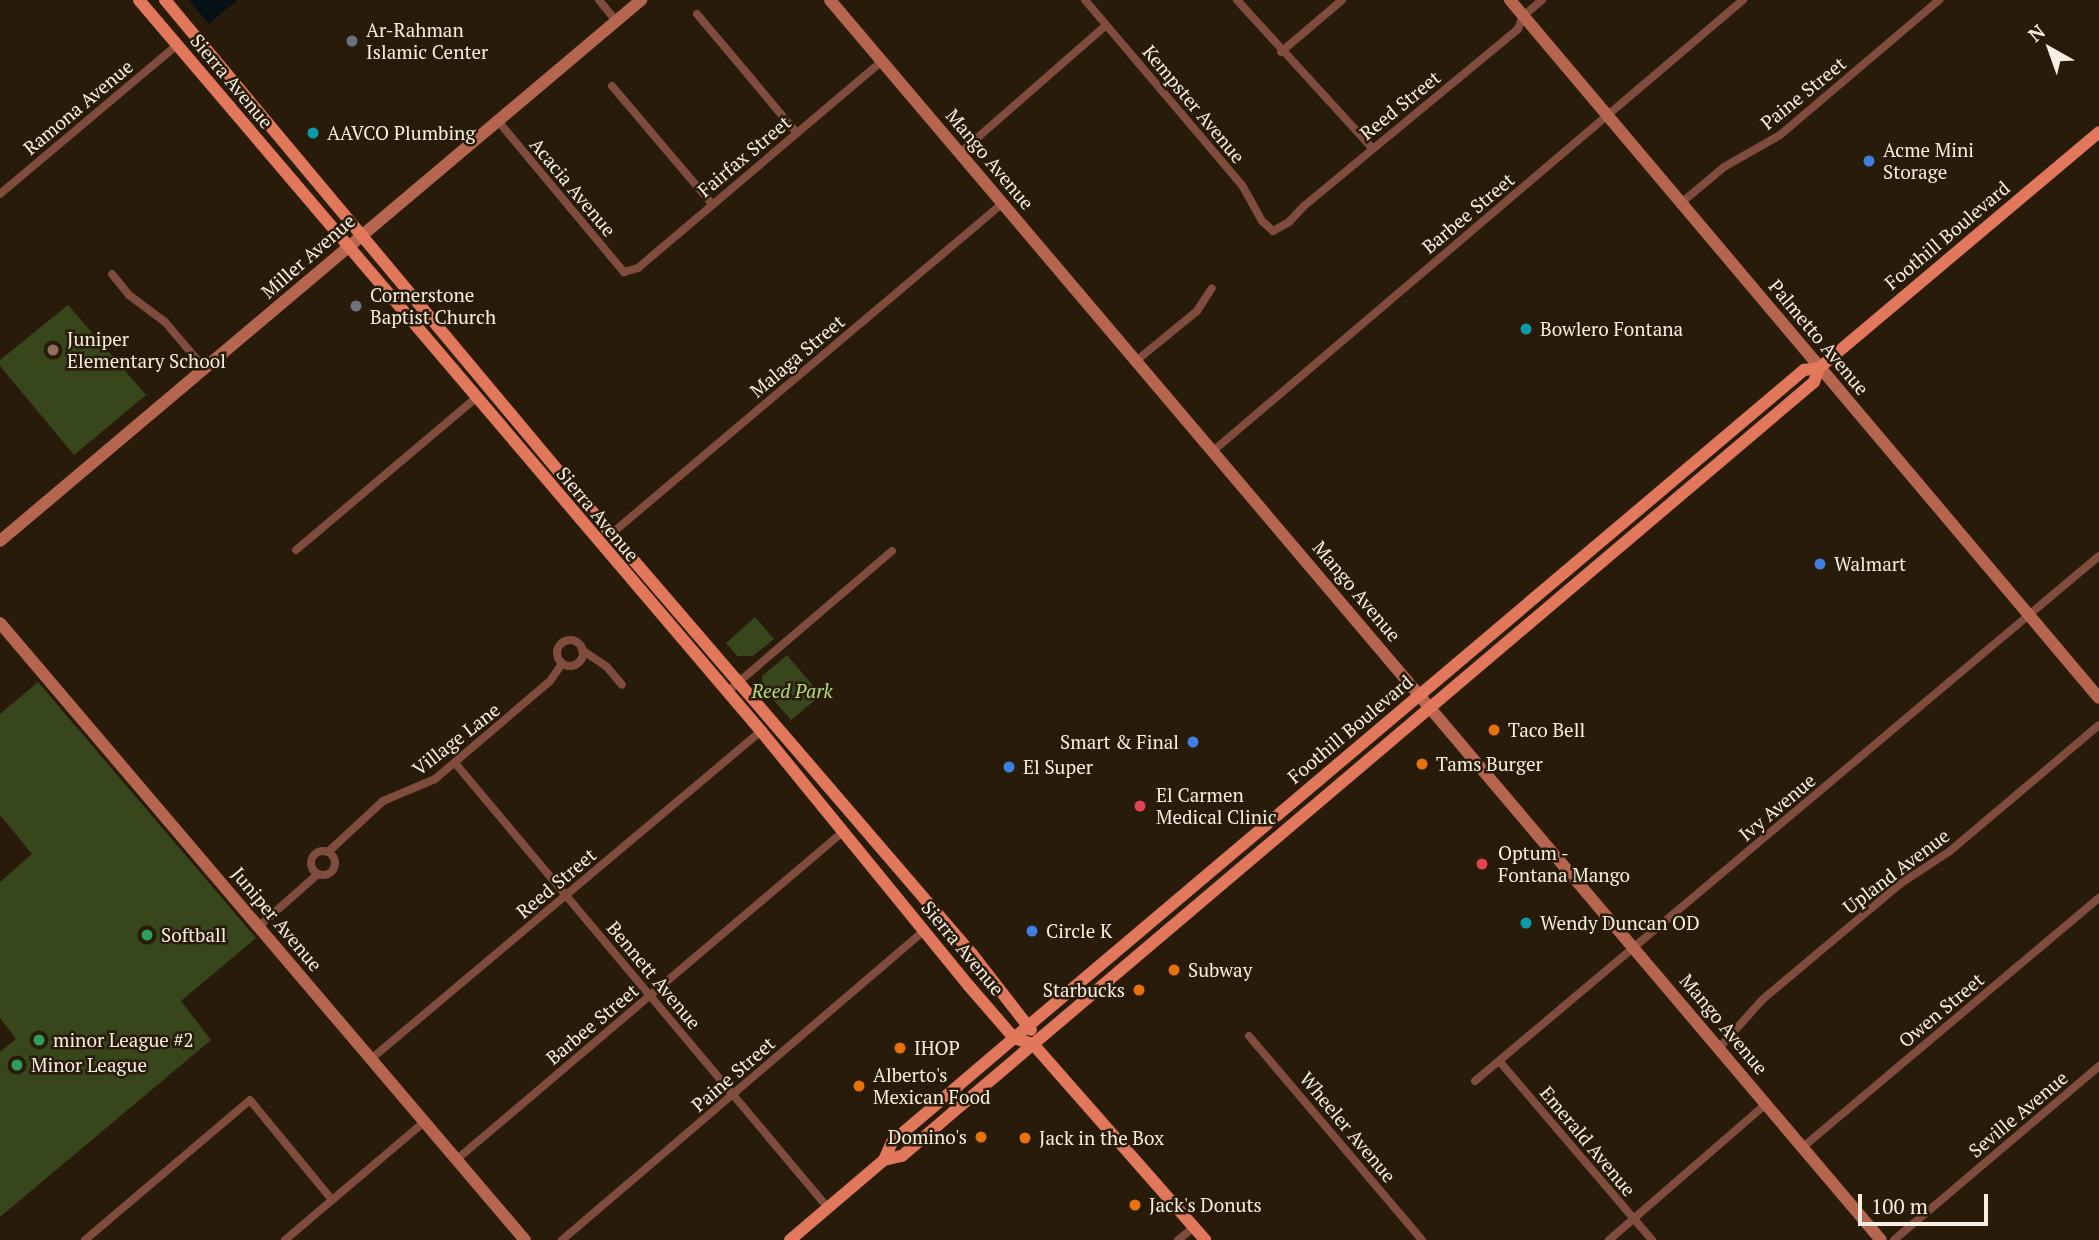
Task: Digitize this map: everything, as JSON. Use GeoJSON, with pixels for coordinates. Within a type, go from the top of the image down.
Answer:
{"type":"FeatureCollection","features":[{"type":"Feature","properties":{"kind":"main road","name":"Sierra Avenue"},"geometry":{"type":"LineString","coordinates":[[139,0],[761,731],[923,932],[1014,1038]]}},
{"type":"Feature","properties":{"kind":"main road","name":"Sierra Avenue"},"geometry":{"type":"LineString","coordinates":[[165,0],[611,534],[741,681],[1030,1025]]}},
{"type":"Feature","properties":{"kind":"main road","name":"Foothill Boulevard"},"geometry":{"type":"LineString","coordinates":[[884,1160],[902,1156],[1814,382],[1819,368],[2099,132]]}},
{"type":"Feature","properties":{"kind":"main road","name":"Foothill Boulevard"},"geometry":{"type":"LineString","coordinates":[[790,1240],[884,1160],[892,1142],[1014,1038],[1804,370],[1819,368]]}},
{"type":"Feature","properties":{"kind":"main road"},"geometry":{"type":"LineString","coordinates":[[1597,546],[1606,557]]}},
{"type":"Feature","properties":{"kind":"main road"},"geometry":{"type":"LineString","coordinates":[[1030,1025],[1033,1044]]}},
{"type":"Feature","properties":{"kind":"main road"},"geometry":{"type":"LineString","coordinates":[[1014,1038],[1033,1044],[1205,1240]]}},
{"type":"Feature","properties":{"kind":"street"},"geometry":{"type":"LineString","coordinates":[[599,0],[616,21]]}},
{"type":"Feature","properties":{"kind":"street","name":"Miller Avenue"},"geometry":{"type":"LineString","coordinates":[[0,541],[640,0]]}},
{"type":"Feature","properties":{"kind":"street","name":"Mango Avenue"},"geometry":{"type":"LineString","coordinates":[[830,0],[1881,1240]]}},
{"type":"Feature","properties":{"kind":"street","name":"Kempster Avenue"},"geometry":{"type":"LineString","coordinates":[[1085,0],[1242,185],[1262,221],[1273,231]]}},
{"type":"Feature","properties":{"kind":"street"},"geometry":{"type":"LineString","coordinates":[[1237,0],[1280,52],[1312,78],[1372,148]]}},
{"type":"Feature","properties":{"kind":"street"},"geometry":{"type":"LineString","coordinates":[[1280,52],[1342,0]]}},
{"type":"Feature","properties":{"kind":"street","name":"Palmetto Avenue"},"geometry":{"type":"LineString","coordinates":[[1510,0],[2099,698]]}},
{"type":"Feature","properties":{"kind":"street","name":"Reed Street"},"geometry":{"type":"LineString","coordinates":[[1273,231],[1289,222],[1372,148],[1518,29],[1523,16],[1542,0]]}},
{"type":"Feature","properties":{"kind":"street","name":"Barbee Street"},"geometry":{"type":"LineString","coordinates":[[1213,451],[1743,0]]}},
{"type":"Feature","properties":{"kind":"street","name":"Paine Street"},"geometry":{"type":"LineString","coordinates":[[1681,203],[1724,167],[1780,135],[1939,0]]}},
{"type":"Feature","properties":{"kind":"street"},"geometry":{"type":"LineString","coordinates":[[697,14],[796,132]]}},
{"type":"Feature","properties":{"kind":"street"},"geometry":{"type":"LineString","coordinates":[[960,153],[1107,25]]}},
{"type":"Feature","properties":{"kind":"street","name":"Ramona Avenue"},"geometry":{"type":"LineString","coordinates":[[0,194],[177,45]]}},
{"type":"Feature","properties":{"kind":"street","name":"Fairfax Street"},"geometry":{"type":"LineString","coordinates":[[624,272],[638,268],[881,61]]}},
{"type":"Feature","properties":{"kind":"street"},"geometry":{"type":"LineString","coordinates":[[612,86],[712,204]]}},
{"type":"Feature","properties":{"kind":"street","name":"Acacia Avenue"},"geometry":{"type":"LineString","coordinates":[[498,121],[624,272]]}},
{"type":"Feature","properties":{"kind":"street","name":"Malaga Street"},"geometry":{"type":"LineString","coordinates":[[611,534],[1003,203]]}},
{"type":"Feature","properties":{"kind":"street"},"geometry":{"type":"LineString","coordinates":[[112,274],[129,295],[165,322],[205,369]]}},
{"type":"Feature","properties":{"kind":"street"},"geometry":{"type":"LineString","coordinates":[[1136,361],[1197,311],[1212,288]]}},
{"type":"Feature","properties":{"kind":"street"},"geometry":{"type":"LineString","coordinates":[[296,550],[476,398]]}},
{"type":"Feature","properties":{"kind":"street"},"geometry":{"type":"LineString","coordinates":[[727,692],[892,551]]}},
{"type":"Feature","properties":{"kind":"street","name":"Ivy Avenue"},"geometry":{"type":"LineString","coordinates":[[1475,1081],[2099,556]]}},
{"type":"Feature","properties":{"kind":"street","name":"Juniper Avenue"},"geometry":{"type":"LineString","coordinates":[[0,623],[525,1240]]}},
{"type":"Feature","properties":{"kind":"street"},"geometry":{"type":"LineString","coordinates":[[582,650],[577,664],[562,664],[557,653],[562,643],[574,641],[582,650],[607,667],[622,685]]}},
{"type":"Feature","properties":{"kind":"street","name":"Village Lane"},"geometry":{"type":"LineString","coordinates":[[328,852],[383,801],[419,789],[455,763],[550,681],[562,664]]}},
{"type":"Feature","properties":{"kind":"street","name":"Upland Avenue"},"geometry":{"type":"LineString","coordinates":[[1719,1048],[1763,999],[1900,884],[1950,851],[2099,724]]}},
{"type":"Feature","properties":{"kind":"street","name":"Reed Street"},"geometry":{"type":"LineString","coordinates":[[371,1059],[761,731]]}},
{"type":"Feature","properties":{"kind":"street","name":"Bennett Avenue"},"geometry":{"type":"LineString","coordinates":[[455,763],[828,1208]]}},
{"type":"Feature","properties":{"kind":"street","name":"Barbee Street"},"geometry":{"type":"LineString","coordinates":[[457,1160],[844,831]]}},
{"type":"Feature","properties":{"kind":"street"},"geometry":{"type":"LineString","coordinates":[[258,927],[318,874],[326,874],[335,866],[328,852],[313,856],[311,867],[318,874]]}},
{"type":"Feature","properties":{"kind":"street","name":"Owen Street"},"geometry":{"type":"LineString","coordinates":[[1803,1147],[2099,898]]}},
{"type":"Feature","properties":{"kind":"street","name":"Paine Street"},"geometry":{"type":"LineString","coordinates":[[562,1240],[923,932]]}},
{"type":"Feature","properties":{"kind":"street","name":"Wheeler Avenue"},"geometry":{"type":"LineString","coordinates":[[1249,1036],[1422,1240]]}},
{"type":"Feature","properties":{"kind":"street","name":"Emerald Avenue"},"geometry":{"type":"LineString","coordinates":[[1500,1062],[1651,1240]]}},
{"type":"Feature","properties":{"kind":"street","name":"Seville Avenue"},"geometry":{"type":"LineString","coordinates":[[1894,1240],[2099,1066]]}},
{"type":"Feature","properties":{"kind":"street"},"geometry":{"type":"LineString","coordinates":[[85,1240],[250,1100],[332,1200]]}},
{"type":"Feature","properties":{"kind":"street"},"geometry":{"type":"LineString","coordinates":[[1609,1240],[1766,1104]]}},
{"type":"Feature","properties":{"kind":"street"},"geometry":{"type":"LineString","coordinates":[[285,1240],[424,1122]]}},
{"type":"Feature","properties":{"kind":"street"},"geometry":{"type":"LineString","coordinates":[[1178,1240],[1194,1227]]}},
{"type":"Feature","properties":{"kind":"green space"},"geometry":{"type":"Polygon","coordinates":[[[68,305],[146,395],[74,455],[0,366],[0,360],[68,305]]]}},
{"type":"Feature","properties":{"kind":"green space","name":"Reed Park"},"geometry":{"type":"Polygon","coordinates":[[[755,617],[774,639],[753,656],[737,656],[726,643],[755,617]]]}},
{"type":"Feature","properties":{"kind":"green space","name":"Reed Park"},"geometry":{"type":"Polygon","coordinates":[[[787,655],[821,695],[791,720],[762,687],[762,676],[787,655]]]}},
{"type":"Feature","properties":{"kind":"green space"},"geometry":{"type":"Polygon","coordinates":[[[38,682],[256,938],[181,1001],[211,1040],[0,1217],[0,1052],[16,1039],[0,1018],[0,882],[32,854],[0,815],[0,714],[38,682]]]}},
{"type":"Feature","properties":{"kind":"shaded area"},"geometry":{"type":"Polygon","coordinates":[[[189,0],[237,0],[209,24],[189,0]]]}},
{"type":"Feature","properties":{"kind":"place","name":"Ar-Rahman Islamic Center"},"geometry":{"type":"Point","coordinates":[352,41]}},
{"type":"Feature","properties":{"kind":"place","name":"AAVCO Plumbing"},"geometry":{"type":"Point","coordinates":[313,133]}},
{"type":"Feature","properties":{"kind":"place","name":"Acme Mini Storage"},"geometry":{"type":"Point","coordinates":[1869,161]}},
{"type":"Feature","properties":{"kind":"place","name":"Cornerstone Baptist Church"},"geometry":{"type":"Point","coordinates":[356,306]}},
{"type":"Feature","properties":{"kind":"place","name":"Bowlero Fontana"},"geometry":{"type":"Point","coordinates":[1526,329]}},
{"type":"Feature","properties":{"kind":"place","name":"Juniper Elementary School"},"geometry":{"type":"Point","coordinates":[53,350]}},
{"type":"Feature","properties":{"kind":"place","name":"Walmart"},"geometry":{"type":"Point","coordinates":[1820,564]}},
{"type":"Feature","properties":{"kind":"place","name":"Taco Bell"},"geometry":{"type":"Point","coordinates":[1494,730]}},
{"type":"Feature","properties":{"kind":"place","name":"Smart & Final"},"geometry":{"type":"Point","coordinates":[1193,742]}},
{"type":"Feature","properties":{"kind":"place","name":"Tams Burger"},"geometry":{"type":"Point","coordinates":[1422,764]}},
{"type":"Feature","properties":{"kind":"place","name":"El Super"},"geometry":{"type":"Point","coordinates":[1009,767]}},
{"type":"Feature","properties":{"kind":"place","name":"El Carmen Medical Clinic"},"geometry":{"type":"Point","coordinates":[1140,806]}},
{"type":"Feature","properties":{"kind":"place","name":"Optum - Fontana Mango"},"geometry":{"type":"Point","coordinates":[1482,864]}},
{"type":"Feature","properties":{"kind":"place","name":"Wendy Duncan OD"},"geometry":{"type":"Point","coordinates":[1526,923]}},
{"type":"Feature","properties":{"kind":"place","name":"Circle K"},"geometry":{"type":"Point","coordinates":[1032,931]}},
{"type":"Feature","properties":{"kind":"place","name":"Softball"},"geometry":{"type":"Point","coordinates":[147,935]}},
{"type":"Feature","properties":{"kind":"place","name":"Subway"},"geometry":{"type":"Point","coordinates":[1174,970]}},
{"type":"Feature","properties":{"kind":"place","name":"Starbucks"},"geometry":{"type":"Point","coordinates":[1139,990]}},
{"type":"Feature","properties":{"kind":"place","name":"minor League #2"},"geometry":{"type":"Point","coordinates":[39,1040]}},
{"type":"Feature","properties":{"kind":"place","name":"IHOP"},"geometry":{"type":"Point","coordinates":[900,1048]}},
{"type":"Feature","properties":{"kind":"place","name":"Minor League"},"geometry":{"type":"Point","coordinates":[17,1065]}},
{"type":"Feature","properties":{"kind":"place","name":"Alberto's Mexican Food"},"geometry":{"type":"Point","coordinates":[859,1086]}},
{"type":"Feature","properties":{"kind":"place","name":"Domino's"},"geometry":{"type":"Point","coordinates":[981,1137]}},
{"type":"Feature","properties":{"kind":"place","name":"Jack in the Box"},"geometry":{"type":"Point","coordinates":[1025,1138]}},
{"type":"Feature","properties":{"kind":"place","name":"Jack's Donuts"},"geometry":{"type":"Point","coordinates":[1135,1205]}}]}
